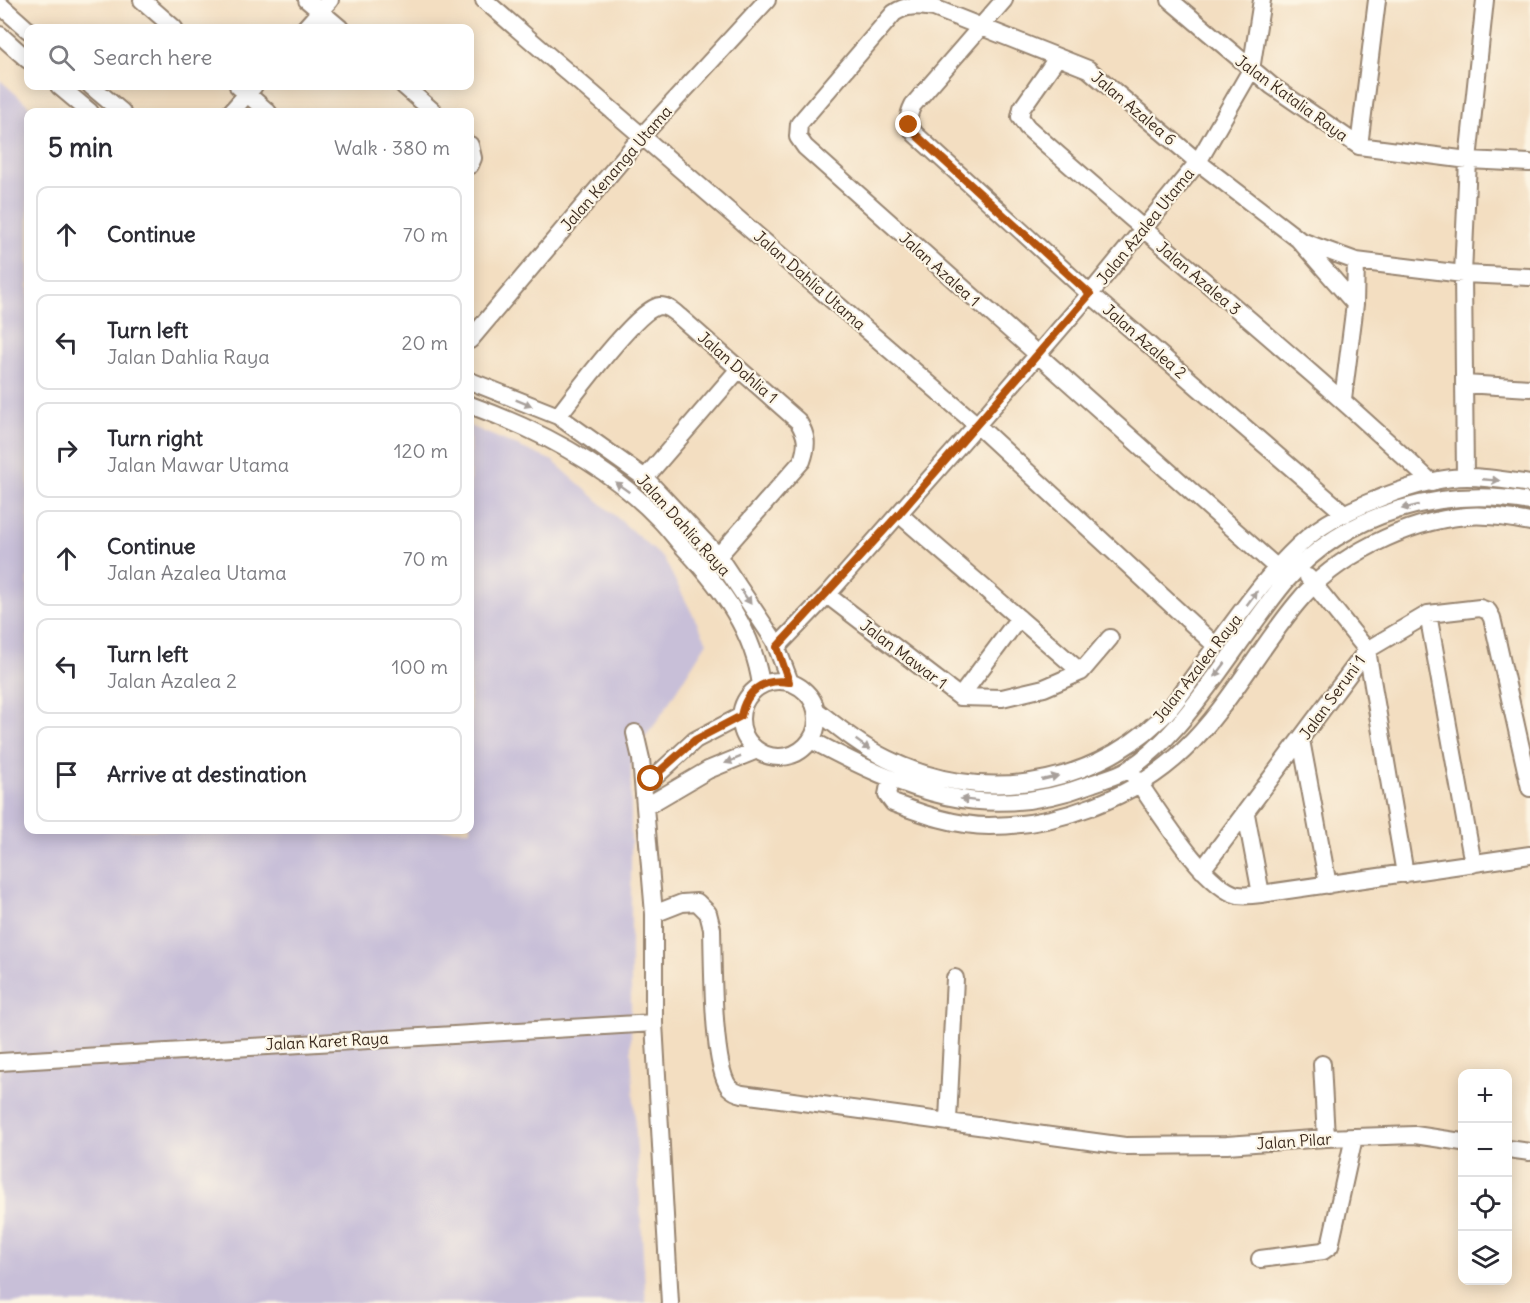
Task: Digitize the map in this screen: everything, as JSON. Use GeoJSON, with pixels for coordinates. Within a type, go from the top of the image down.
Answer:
{"type":"FeatureCollection","features":[{"type":"Feature","properties":{"kind":"street"},"geometry":{"type":"LineString","coordinates":[[142,0],[169,24]]}},
{"type":"Feature","properties":{"kind":"street"},"geometry":{"type":"LineString","coordinates":[[307,0],[325,6],[337,24]]}},
{"type":"Feature","properties":{"kind":"street","name":"Jalan Dahlia Utama"},"geometry":{"type":"LineString","coordinates":[[484,0],[977,425],[1216,646]]}},
{"type":"Feature","properties":{"kind":"street","name":"Jalan Kenanga Utama"},"geometry":{"type":"LineString","coordinates":[[474,335],[643,135],[767,0]]}},
{"type":"Feature","properties":{"kind":"street","name":"Jalan Azalea 2"},"geometry":{"type":"LineString","coordinates":[[1004,0],[913,105],[908,115],[909,125],[915,134],[1090,294],[1345,514]]}},
{"type":"Feature","properties":{"kind":"street","name":"Jalan Katalia Raya"},"geometry":{"type":"LineString","coordinates":[[1170,0],[1251,70],[1300,108],[1359,146],[1468,160],[1530,163]]}},
{"type":"Feature","properties":{"kind":"street"},"geometry":{"type":"LineString","coordinates":[[1251,70],[1262,0]]}},
{"type":"Feature","properties":{"kind":"street"},"geometry":{"type":"LineString","coordinates":[[1359,146],[1377,0]]}},
{"type":"Feature","properties":{"kind":"street"},"geometry":{"type":"LineString","coordinates":[[1466,477],[1463,274],[1468,160],[1485,0]]}},
{"type":"Feature","properties":{"kind":"street"},"geometry":{"type":"LineString","coordinates":[[0,5],[24,26]]}},
{"type":"Feature","properties":{"kind":"street"},"geometry":{"type":"LineString","coordinates":[[309,24],[325,6]]}},
{"type":"Feature","properties":{"kind":"street","name":"Jalan Azalea 1"},"geometry":{"type":"LineString","coordinates":[[984,25],[934,8],[902,7],[894,13],[799,124],[798,137],[805,147],[1036,356],[1276,567]]}},
{"type":"Feature","properties":{"kind":"street","name":"Jalan Azalea 6"},"geometry":{"type":"LineString","coordinates":[[984,25],[1057,58],[1079,65],[1098,76],[1198,162],[1298,239],[1355,304]]}},
{"type":"Feature","properties":{"kind":"street"},"geometry":{"type":"LineString","coordinates":[[0,35],[24,56]]}},
{"type":"Feature","properties":{"kind":"street","name":"Jalan Azalea 3"},"geometry":{"type":"LineString","coordinates":[[1057,58],[1022,108],[1020,117],[1027,127],[1142,230],[1344,399],[1432,483]]}},
{"type":"Feature","properties":{"kind":"street","name":"Jalan Azalea Utama"},"geometry":{"type":"LineString","coordinates":[[777,647],[899,514],[1090,294],[1198,162],[1251,70]]}},
{"type":"Feature","properties":{"kind":"street"},"geometry":{"type":"LineString","coordinates":[[64,90],[85,108]]}},
{"type":"Feature","properties":{"kind":"street"},"geometry":{"type":"LineString","coordinates":[[96,90],[117,108]]}},
{"type":"Feature","properties":{"kind":"street"},"geometry":{"type":"LineString","coordinates":[[234,108],[246,90]]}},
{"type":"Feature","properties":{"kind":"street"},"geometry":{"type":"LineString","coordinates":[[249,90],[264,108]]}},
{"type":"Feature","properties":{"kind":"street"},"geometry":{"type":"LineString","coordinates":[[409,90],[429,108]]}},
{"type":"Feature","properties":{"kind":"street","name":"Jalan Azalea 6"},"geometry":{"type":"LineString","coordinates":[[1298,239],[1356,261],[1463,274],[1530,277]]}},
{"type":"Feature","properties":{"kind":"street"},"geometry":{"type":"LineString","coordinates":[[1344,399],[1355,304],[1356,261]]}},
{"type":"Feature","properties":{"kind":"street","name":"Jalan Dahlia 1"},"geometry":{"type":"LineString","coordinates":[[558,416],[627,331],[650,310],[659,306],[675,313],[798,421],[806,433],[807,446],[802,461],[705,571]]}},
{"type":"Feature","properties":{"kind":"street"},"geometry":{"type":"LineString","coordinates":[[645,478],[739,369]]}},
{"type":"Feature","properties":{"kind":"street","name":"Jalan Dahlia Raya"},"geometry":{"type":"LineString","coordinates":[[474,383],[558,416],[645,478],[718,556],[777,647],[789,682]]}},
{"type":"Feature","properties":{"kind":"street"},"geometry":{"type":"LineString","coordinates":[[1464,384],[1530,388]]}},
{"type":"Feature","properties":{"kind":"street","name":"Jalan Dahlia Raya"},"geometry":{"type":"LineString","coordinates":[[474,407],[538,432],[566,447],[609,477],[661,520],[733,607],[759,669],[761,685]]}},
{"type":"Feature","properties":{"kind":"street","name":"Jalan Azalea Raya"},"geometry":{"type":"LineString","coordinates":[[816,710],[868,749],[908,768],[974,785],[1013,784],[1049,779],[1116,755],[1160,719],[1276,567],[1310,535],[1345,514],[1408,488],[1466,477],[1530,484]]}},
{"type":"Feature","properties":{"kind":"street"},"geometry":{"type":"LineString","coordinates":[[1466,496],[1467,516]]}},
{"type":"Feature","properties":{"kind":"street","name":"Jalan Azalea Raya"},"geometry":{"type":"LineString","coordinates":[[811,740],[890,780],[950,797],[1006,803],[1057,796],[1129,769],[1187,715],[1287,580],[1319,551],[1374,518],[1413,506],[1466,496],[1500,496],[1530,502]]}},
{"type":"Feature","properties":{"kind":"street"},"geometry":{"type":"LineString","coordinates":[[899,514],[1081,672]]}},
{"type":"Feature","properties":{"kind":"street"},"geometry":{"type":"LineString","coordinates":[[890,780],[887,795],[893,803],[951,822],[988,826],[1018,824],[1079,811],[1139,783],[1184,750],[1284,619],[1314,585],[1350,557],[1378,541],[1412,529],[1467,516],[1530,522]]}},
{"type":"Feature","properties":{"kind":"street"},"geometry":{"type":"LineString","coordinates":[[1300,568],[1367,650],[1405,874]]}},
{"type":"Feature","properties":{"kind":"street","name":"Jalan Mawar 1"},"geometry":{"type":"LineString","coordinates":[[827,595],[960,697],[1002,698],[1024,694],[1081,672],[1110,638]]}},
{"type":"Feature","properties":{"kind":"street","name":"Jalan Seruni 1"},"geometry":{"type":"LineString","coordinates":[[1202,870],[1367,650],[1428,614],[1480,608],[1488,611],[1492,618],[1530,788]]}},
{"type":"Feature","properties":{"kind":"street"},"geometry":{"type":"LineString","coordinates":[[1428,614],[1473,864]]}},
{"type":"Feature","properties":{"kind":"street"},"geometry":{"type":"LineString","coordinates":[[960,697],[1019,618]]}},
{"type":"Feature","properties":{"kind":"street"},"geometry":{"type":"LineString","coordinates":[[779,680],[789,682],[806,692],[816,710],[815,730],[811,740],[796,753],[786,756],[766,755],[757,750],[744,735],[741,716],[747,698],[761,685],[779,680]]}},
{"type":"Feature","properties":{"kind":"street"},"geometry":{"type":"LineString","coordinates":[[644,787],[695,740],[741,716]]}},
{"type":"Feature","properties":{"kind":"street"},"geometry":{"type":"LineString","coordinates":[[635,733],[644,787],[654,914],[654,1023],[670,1303]]}},
{"type":"Feature","properties":{"kind":"street"},"geometry":{"type":"LineString","coordinates":[[1300,740],[1328,885]]}},
{"type":"Feature","properties":{"kind":"street"},"geometry":{"type":"LineString","coordinates":[[645,807],[708,770],[757,750]]}},
{"type":"Feature","properties":{"kind":"street"},"geometry":{"type":"LineString","coordinates":[[1116,755],[1129,769],[1202,870],[1227,890],[1238,895],[1328,885],[1530,855]]}},
{"type":"Feature","properties":{"kind":"street"},"geometry":{"type":"LineString","coordinates":[[1246,814],[1261,894]]}},
{"type":"Feature","properties":{"kind":"street","name":"Jalan Pilar"},"geometry":{"type":"LineString","coordinates":[[654,914],[689,901],[697,902],[708,913],[712,929],[716,1035],[725,1079],[734,1092],[832,1108],[948,1120],[1125,1146],[1227,1145],[1415,1135],[1458,1141]]}},
{"type":"Feature","properties":{"kind":"street"},"geometry":{"type":"LineString","coordinates":[[948,1120],[955,978]]}},
{"type":"Feature","properties":{"kind":"street","name":"Jalan Karet Raya"},"geometry":{"type":"LineString","coordinates":[[0,1062],[654,1023]]}},
{"type":"Feature","properties":{"kind":"street"},"geometry":{"type":"LineString","coordinates":[[1322,1064],[1326,1138]]}},
{"type":"Feature","properties":{"kind":"street"},"geometry":{"type":"LineString","coordinates":[[1260,1259],[1323,1251],[1330,1246],[1354,1137]]}},
{"type":"Feature","properties":{"kind":"street"},"geometry":{"type":"LineString","coordinates":[[1512,1150],[1530,1152]]}},
{"type":"Feature","properties":{"kind":"shaded area"},"geometry":{"type":"Polygon","coordinates":[[[0,80],[32,108],[24,108],[24,834],[474,834],[474,428],[553,461],[664,559],[707,642],[656,723],[631,755],[631,1051],[646,1303],[0,1303],[0,80]]]}},
{"type":"Feature","properties":{"kind":"route"},"geometry":{"type":"LineString","coordinates":[[651,779],[695,740],[741,716],[743,706],[753,690],[770,681],[789,682],[777,647],[899,514],[1090,294],[915,134],[909,125]]}}]}
